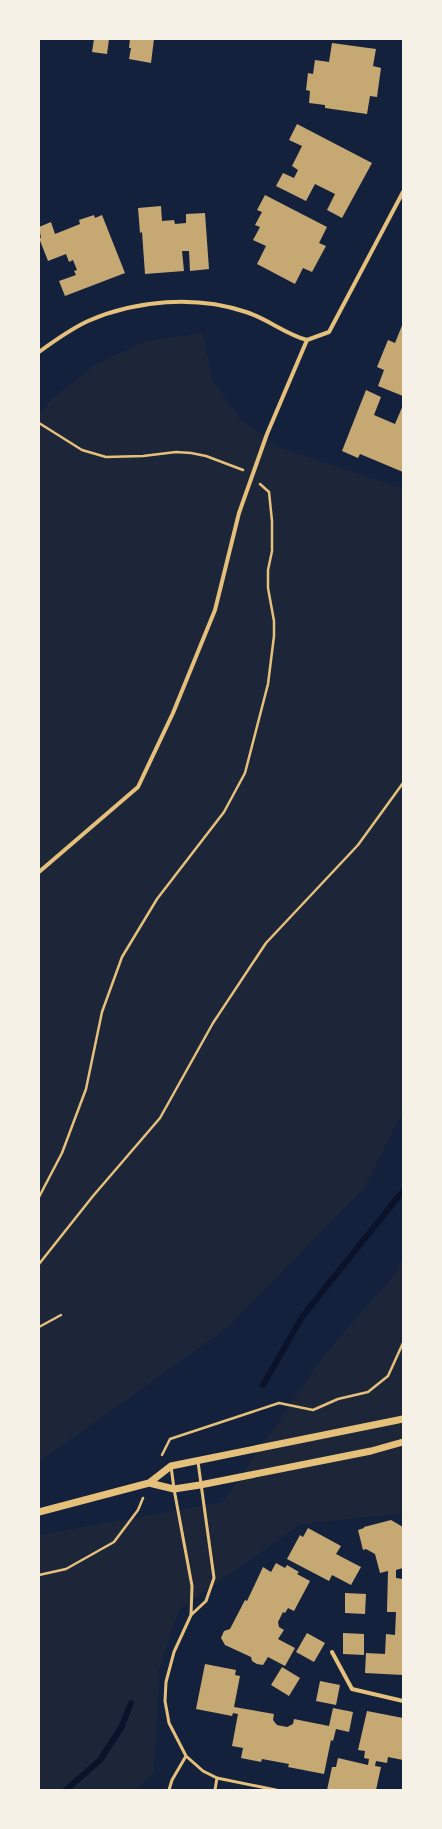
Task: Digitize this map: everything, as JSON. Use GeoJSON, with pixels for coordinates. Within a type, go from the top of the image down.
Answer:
{"type":"FeatureCollection","features":[{"type":"Feature","properties":{"kind":"street"},"geometry":{"type":"LineString","coordinates":[[39,352],[57,339],[88,321],[121,310],[163,302],[207,303],[247,312],[294,337],[307,340],[329,332],[403,192]]}},
{"type":"Feature","properties":{"kind":"street"},"geometry":{"type":"LineString","coordinates":[[39,872],[138,787],[173,712],[215,610],[239,513],[251,477],[267,434],[307,340]]}},
{"type":"Feature","properties":{"kind":"street"},"geometry":{"type":"LineString","coordinates":[[39,1512],[149,1483],[171,1466],[198,1462],[403,1419]]}},
{"type":"Feature","properties":{"kind":"street"},"geometry":{"type":"LineString","coordinates":[[149,1483],[174,1489],[200,1485],[372,1451],[403,1442]]}},
{"type":"Feature","properties":{"kind":"street"},"geometry":{"type":"LineString","coordinates":[[332,1652],[352,1689],[403,1701]]}},
{"type":"Feature","properties":{"kind":"lane"},"geometry":{"type":"LineString","coordinates":[[198,1462],[214,1578],[206,1601],[191,1615],[174,1652],[166,1682],[165,1695],[169,1723],[186,1756],[203,1772],[217,1778],[276,1790]]}},
{"type":"Feature","properties":{"kind":"lane"},"geometry":{"type":"LineString","coordinates":[[171,1466],[192,1586],[191,1615]]}},
{"type":"Feature","properties":{"kind":"lane"},"geometry":{"type":"LineString","coordinates":[[169,1790],[172,1780],[186,1756]]}},
{"type":"Feature","properties":{"kind":"lane"},"geometry":{"type":"LineString","coordinates":[[215,1790],[217,1778]]}},
{"type":"Feature","properties":{"kind":"path"},"geometry":{"type":"LineString","coordinates":[[39,423],[82,450],[106,457],[143,456],[176,452],[206,456],[240,468],[269,492],[272,521],[272,551],[268,570],[268,588],[274,621],[274,636],[268,684],[245,773],[224,812],[157,898],[122,957],[102,1012],[86,1089],[62,1153],[39,1197]]}},
{"type":"Feature","properties":{"kind":"path"},"geometry":{"type":"LineString","coordinates":[[39,1264],[93,1196],[160,1118],[213,1023],[266,943],[358,845],[403,783]]}},
{"type":"Feature","properties":{"kind":"path"},"geometry":{"type":"LineString","coordinates":[[39,1327],[61,1315]]}},
{"type":"Feature","properties":{"kind":"shaded area"},"geometry":{"type":"Polygon","coordinates":[[[203,333],[212,379],[241,420],[280,448],[403,489],[403,1112],[363,1190],[227,1328],[39,1462],[39,415],[52,399],[93,366],[146,341],[203,333]]]}},
{"type":"Feature","properties":{"kind":"shaded area"},"geometry":{"type":"Polygon","coordinates":[[[403,1259],[403,1513],[301,1524],[179,1610],[159,1669],[154,1772],[136,1790],[39,1790],[39,1535],[223,1502],[324,1355],[394,1275],[403,1259]]]}},
{"type":"Feature","properties":{"kind":"building"},"geometry":{"type":"Polygon","coordinates":[[[94,39],[109,39],[107,54],[92,52],[94,39]]]}},
{"type":"Feature","properties":{"kind":"building"},"geometry":{"type":"Polygon","coordinates":[[[130,39],[154,39],[151,63],[129,59],[131,48],[129,48],[130,39]]]}},
{"type":"Feature","properties":{"kind":"building"},"geometry":{"type":"Polygon","coordinates":[[[332,43],[376,49],[373,66],[381,68],[377,97],[370,96],[367,114],[325,108],[325,105],[309,103],[310,91],[306,90],[308,73],[313,74],[315,60],[329,62],[332,43]]]}},
{"type":"Feature","properties":{"kind":"building"},"geometry":{"type":"Polygon","coordinates":[[[297,124],[372,163],[342,218],[327,210],[335,194],[315,184],[306,201],[276,186],[283,173],[294,178],[298,170],[292,166],[302,146],[289,140],[297,124]]]}},
{"type":"Feature","properties":{"kind":"building"},"geometry":{"type":"Polygon","coordinates":[[[265,195],[327,227],[319,243],[326,246],[312,272],[303,268],[295,284],[257,264],[266,246],[253,240],[260,227],[255,225],[262,212],[257,210],[265,195]]]}},
{"type":"Feature","properties":{"kind":"building"},"geometry":{"type":"Polygon","coordinates":[[[161,206],[162,221],[174,220],[175,224],[186,223],[186,214],[205,213],[209,269],[190,271],[189,251],[182,251],[184,271],[145,274],[142,232],[140,233],[138,208],[161,206]]]}},
{"type":"Feature","properties":{"kind":"building"},"geometry":{"type":"Polygon","coordinates":[[[94,215],[95,218],[102,215],[125,273],[65,296],[59,281],[76,275],[74,271],[77,270],[73,260],[69,262],[66,254],[48,261],[39,238],[41,238],[39,227],[51,222],[55,234],[80,224],[79,220],[94,215]]]}},
{"type":"Feature","properties":{"kind":"building"},"geometry":{"type":"Polygon","coordinates":[[[403,323],[403,396],[378,386],[384,370],[377,367],[388,340],[395,343],[403,323]]]}},
{"type":"Feature","properties":{"kind":"building"},"geometry":{"type":"Polygon","coordinates":[[[366,390],[381,397],[374,415],[395,424],[403,405],[403,472],[360,454],[358,458],[342,451],[366,390]]]}},
{"type":"Feature","properties":{"kind":"building"},"geometry":{"type":"Polygon","coordinates":[[[391,1520],[403,1527],[403,1568],[396,1570],[396,1578],[403,1579],[403,1675],[365,1673],[366,1653],[385,1654],[386,1634],[395,1635],[396,1612],[387,1612],[388,1571],[380,1573],[375,1554],[366,1549],[363,1550],[358,1530],[391,1520]]]}},
{"type":"Feature","properties":{"kind":"building"},"geometry":{"type":"Polygon","coordinates":[[[308,1528],[341,1546],[336,1554],[361,1567],[351,1585],[332,1575],[329,1581],[287,1559],[300,1535],[303,1537],[308,1528]]]}},
{"type":"Feature","properties":{"kind":"building"},"geometry":{"type":"Polygon","coordinates":[[[276,1563],[285,1568],[287,1565],[299,1572],[297,1574],[310,1581],[294,1611],[288,1608],[285,1613],[283,1612],[278,1622],[279,1627],[284,1630],[278,1639],[295,1648],[285,1666],[268,1657],[263,1665],[257,1664],[252,1661],[251,1657],[225,1645],[221,1638],[224,1631],[230,1629],[245,1600],[247,1601],[263,1567],[271,1572],[276,1563]]]}},
{"type":"Feature","properties":{"kind":"building"},"geometry":{"type":"Polygon","coordinates":[[[345,1593],[366,1594],[365,1614],[345,1613],[345,1593]]]}},
{"type":"Feature","properties":{"kind":"building"},"geometry":{"type":"Polygon","coordinates":[[[307,1633],[325,1643],[314,1662],[296,1652],[307,1633]]]}},
{"type":"Feature","properties":{"kind":"building"},"geometry":{"type":"Polygon","coordinates":[[[343,1633],[364,1634],[364,1655],[343,1654],[343,1633]]]}},
{"type":"Feature","properties":{"kind":"building"},"geometry":{"type":"Polygon","coordinates":[[[205,1664],[236,1670],[235,1675],[240,1676],[234,1707],[274,1714],[273,1720],[277,1725],[287,1727],[293,1724],[294,1719],[329,1726],[333,1708],[353,1712],[349,1732],[336,1729],[333,1741],[331,1740],[324,1774],[288,1767],[289,1764],[262,1759],[261,1762],[241,1758],[243,1748],[232,1746],[238,1714],[233,1713],[232,1716],[196,1709],[205,1664]]]}},
{"type":"Feature","properties":{"kind":"building"},"geometry":{"type":"Polygon","coordinates":[[[282,1667],[300,1678],[289,1696],[271,1685],[282,1667]]]}},
{"type":"Feature","properties":{"kind":"building"},"geometry":{"type":"Polygon","coordinates":[[[320,1681],[340,1685],[336,1705],[316,1701],[320,1681]]]}},
{"type":"Feature","properties":{"kind":"building"},"geometry":{"type":"Polygon","coordinates":[[[367,1711],[403,1718],[403,1760],[388,1757],[387,1763],[376,1761],[375,1766],[381,1767],[376,1790],[327,1790],[332,1767],[336,1767],[338,1758],[368,1765],[369,1759],[364,1758],[365,1751],[358,1750],[367,1711]]]}},
{"type":"Feature","properties":{"kind":"waterway"},"geometry":{"type":"LineString","coordinates":[[263,1385],[302,1317],[403,1191]]}},
{"type":"Feature","properties":{"kind":"waterway"},"geometry":{"type":"LineString","coordinates":[[66,1790],[100,1760],[121,1728],[131,1703]]}}]}
